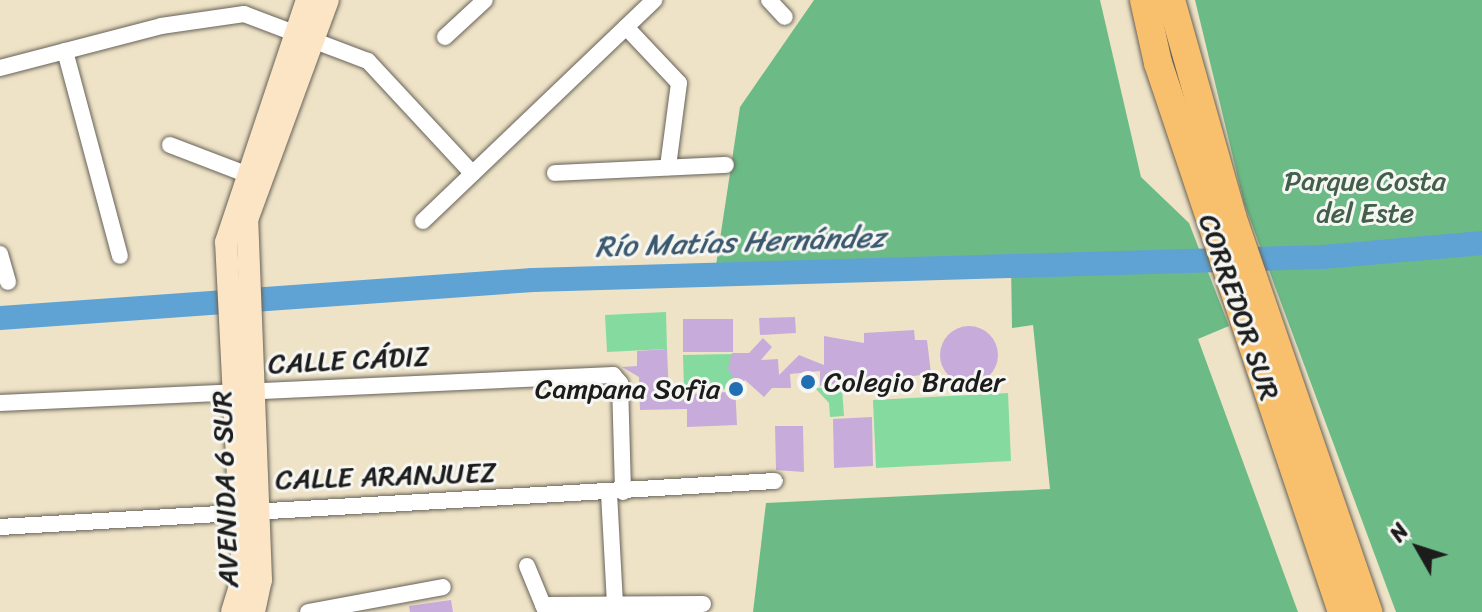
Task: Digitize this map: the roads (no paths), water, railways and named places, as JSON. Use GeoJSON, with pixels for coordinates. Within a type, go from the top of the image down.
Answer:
{"type":"FeatureCollection","features":[{"type":"Feature","properties":{"kind":"highway","name":"CORREDOR SUR"},"geometry":{"type":"LineString","coordinates":[[1144,0],[1220,216],[1368,612]]}},
{"type":"Feature","properties":{"kind":"highway","name":"CORREDOR SUR"},"geometry":{"type":"LineString","coordinates":[[1171,0],[1220,216]]}},
{"type":"Feature","properties":{"kind":"highway","name":"CORREDOR SUR"},"geometry":{"type":"LineString","coordinates":[[1255,311],[1342,612]]}},
{"type":"Feature","properties":{"kind":"main road"},"geometry":{"type":"LineString","coordinates":[[305,35],[307,0]]}},
{"type":"Feature","properties":{"kind":"main road"},"geometry":{"type":"LineString","coordinates":[[305,35],[328,0]]}},
{"type":"Feature","properties":{"kind":"main road","name":"AVENIDA 6 SUR"},"geometry":{"type":"LineString","coordinates":[[241,611],[261,580],[250,508],[236,239],[252,177],[305,35]]}},
{"type":"Feature","properties":{"kind":"street"},"geometry":{"type":"LineString","coordinates":[[423,221],[654,0]]}},
{"type":"Feature","properties":{"kind":"street"},"geometry":{"type":"LineString","coordinates":[[769,0],[785,17]]}},
{"type":"Feature","properties":{"kind":"street"},"geometry":{"type":"LineString","coordinates":[[445,37],[476,3]]}},
{"type":"Feature","properties":{"kind":"street"},"geometry":{"type":"LineString","coordinates":[[0,68],[226,14],[305,35],[377,69],[472,173]]}},
{"type":"Feature","properties":{"kind":"street"},"geometry":{"type":"LineString","coordinates":[[626,27],[679,83],[668,167]]}},
{"type":"Feature","properties":{"kind":"street"},"geometry":{"type":"LineString","coordinates":[[65,51],[120,256]]}},
{"type":"Feature","properties":{"kind":"street"},"geometry":{"type":"LineString","coordinates":[[170,145],[252,177]]}},
{"type":"Feature","properties":{"kind":"street"},"geometry":{"type":"LineString","coordinates":[[555,173],[726,165]]}},
{"type":"Feature","properties":{"kind":"street"},"geometry":{"type":"LineString","coordinates":[[0,254],[8,282]]}},
{"type":"Feature","properties":{"kind":"street","name":"CALLE CÁDIZ"},"geometry":{"type":"LineString","coordinates":[[0,403],[605,375],[620,383],[616,493]]}},
{"type":"Feature","properties":{"kind":"street","name":"CALLE ARANJUEZ"},"geometry":{"type":"LineString","coordinates":[[0,527],[250,508],[616,493],[775,481]]}},
{"type":"Feature","properties":{"kind":"street"},"geometry":{"type":"LineString","coordinates":[[615,603],[616,493]]}},
{"type":"Feature","properties":{"kind":"street"},"geometry":{"type":"LineString","coordinates":[[527,566],[544,609],[615,603],[703,604]]}},
{"type":"Feature","properties":{"kind":"street"},"geometry":{"type":"LineString","coordinates":[[308,612],[443,587]]}},
{"type":"Feature","properties":{"kind":"waterway","name":"Río Matías Hernández"},"geometry":{"type":"LineString","coordinates":[[0,318],[533,280],[1323,257],[1482,243]]}},
{"type":"Feature","properties":{"kind":"place","name":"Colegio Brader"},"geometry":{"type":"Point","coordinates":[808,382]}},
{"type":"Feature","properties":{"kind":"place","name":"Campana Sofia"},"geometry":{"type":"Point","coordinates":[736,389]}},
{"type":"Feature","properties":{"kind":"park label","name":"Parque Costa del Este"},"geometry":{"type":"Point","coordinates":[1365,197]}}]}
